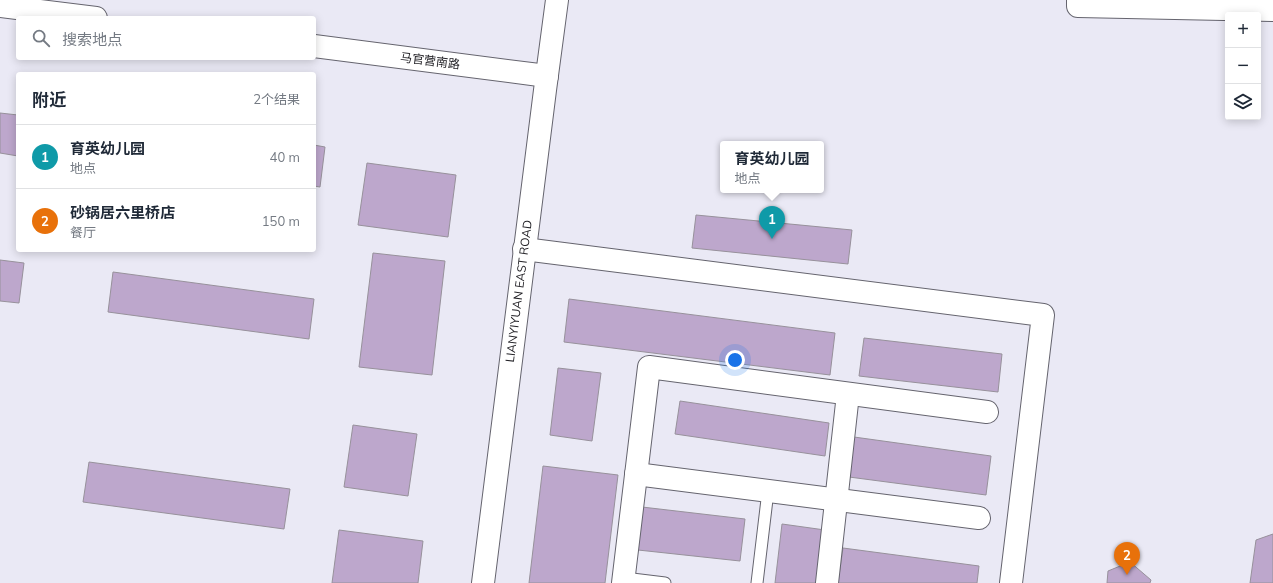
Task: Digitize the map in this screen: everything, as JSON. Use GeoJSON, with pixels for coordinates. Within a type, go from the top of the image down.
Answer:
{"type":"FeatureCollection","features":[{"type":"Feature","properties":{"kind":"street","name":"LIANYIYUAN EAST ROAD"},"geometry":{"type":"LineString","coordinates":[[483,583],[524,249],[557,0]]}},
{"type":"Feature","properties":{"kind":"street"},"geometry":{"type":"LineString","coordinates":[[1078,0],[1078,6],[1273,10]]}},
{"type":"Feature","properties":{"kind":"street"},"geometry":{"type":"LineString","coordinates":[[0,6],[80,16]]}},
{"type":"Feature","properties":{"kind":"street","name":"马官营南路"},"geometry":{"type":"LineString","coordinates":[[316,46],[547,76]]}},
{"type":"Feature","properties":{"kind":"street"},"geometry":{"type":"LineString","coordinates":[[524,249],[1043,315],[1011,583]]}},
{"type":"Feature","properties":{"kind":"street"},"geometry":{"type":"LineString","coordinates":[[623,580],[649,368],[987,412]]}},
{"type":"Feature","properties":{"kind":"street"},"geometry":{"type":"LineString","coordinates":[[827,583],[848,394]]}},
{"type":"Feature","properties":{"kind":"street"},"geometry":{"type":"LineString","coordinates":[[636,474],[979,518]]}},
{"type":"Feature","properties":{"kind":"lane"},"geometry":{"type":"LineString","coordinates":[[757,583],[768,491]]}},
{"type":"Feature","properties":{"kind":"lane"},"geometry":{"type":"LineString","coordinates":[[623,580],[665,583]]}},
{"type":"Feature","properties":{"kind":"building"},"geometry":{"type":"Polygon","coordinates":[[[0,113],[16,115],[16,156],[0,153],[0,113]]]}},
{"type":"Feature","properties":{"kind":"building"},"geometry":{"type":"Polygon","coordinates":[[[316,145],[325,147],[320,187],[316,186],[316,145]]]}},
{"type":"Feature","properties":{"kind":"building"},"geometry":{"type":"Polygon","coordinates":[[[367,163],[456,175],[448,237],[358,225],[367,163]]]}},
{"type":"Feature","properties":{"kind":"building"},"geometry":{"type":"Polygon","coordinates":[[[696,215],[852,230],[848,264],[692,248],[696,215]]]}},
{"type":"Feature","properties":{"kind":"building"},"geometry":{"type":"Polygon","coordinates":[[[373,253],[445,261],[432,375],[359,367],[373,253]]]}},
{"type":"Feature","properties":{"kind":"building"},"geometry":{"type":"Polygon","coordinates":[[[0,260],[24,263],[19,303],[0,301],[0,260]]]}},
{"type":"Feature","properties":{"kind":"building"},"geometry":{"type":"Polygon","coordinates":[[[113,272],[314,299],[309,339],[108,312],[113,272]]]}},
{"type":"Feature","properties":{"kind":"building"},"geometry":{"type":"Polygon","coordinates":[[[569,299],[835,333],[830,375],[564,342],[569,299]]]}},
{"type":"Feature","properties":{"kind":"building"},"geometry":{"type":"Polygon","coordinates":[[[864,338],[1002,354],[998,392],[859,376],[864,338]]]}},
{"type":"Feature","properties":{"kind":"building"},"geometry":{"type":"Polygon","coordinates":[[[558,368],[601,373],[592,441],[550,435],[558,368]]]}},
{"type":"Feature","properties":{"kind":"building"},"geometry":{"type":"Polygon","coordinates":[[[680,401],[829,423],[825,456],[675,434],[680,401]]]}},
{"type":"Feature","properties":{"kind":"building"},"geometry":{"type":"Polygon","coordinates":[[[353,425],[417,434],[408,496],[344,487],[353,425]]]}},
{"type":"Feature","properties":{"kind":"building"},"geometry":{"type":"Polygon","coordinates":[[[854,437],[991,456],[986,495],[849,477],[854,437]]]}},
{"type":"Feature","properties":{"kind":"building"},"geometry":{"type":"Polygon","coordinates":[[[89,462],[290,489],[284,529],[83,502],[89,462]]]}},
{"type":"Feature","properties":{"kind":"building"},"geometry":{"type":"Polygon","coordinates":[[[543,466],[618,475],[605,583],[529,583],[543,466]]]}},
{"type":"Feature","properties":{"kind":"building"},"geometry":{"type":"Polygon","coordinates":[[[642,507],[745,519],[740,561],[638,550],[642,507]]]}},
{"type":"Feature","properties":{"kind":"building"},"geometry":{"type":"Polygon","coordinates":[[[782,524],[825,530],[818,583],[775,583],[782,524]]]}},
{"type":"Feature","properties":{"kind":"building"},"geometry":{"type":"Polygon","coordinates":[[[339,530],[423,541],[418,583],[332,583],[339,530]]]}},
{"type":"Feature","properties":{"kind":"building"},"geometry":{"type":"Polygon","coordinates":[[[1273,534],[1273,583],[1250,583],[1256,540],[1273,534]]]}},
{"type":"Feature","properties":{"kind":"building"},"geometry":{"type":"Polygon","coordinates":[[[843,548],[979,566],[977,583],[838,583],[843,548]]]}},
{"type":"Feature","properties":{"kind":"building"},"geometry":{"type":"Polygon","coordinates":[[[1130,562],[1151,580],[1150,583],[1107,583],[1108,571],[1130,562]]]}},
{"type":"Feature","properties":{"kind":"place","name":"育英幼儿园"},"geometry":{"type":"Point","coordinates":[772,239]}},
{"type":"Feature","properties":{"kind":"place","name":"砂锅居六里桥店"},"geometry":{"type":"Point","coordinates":[1127,575]}}]}
